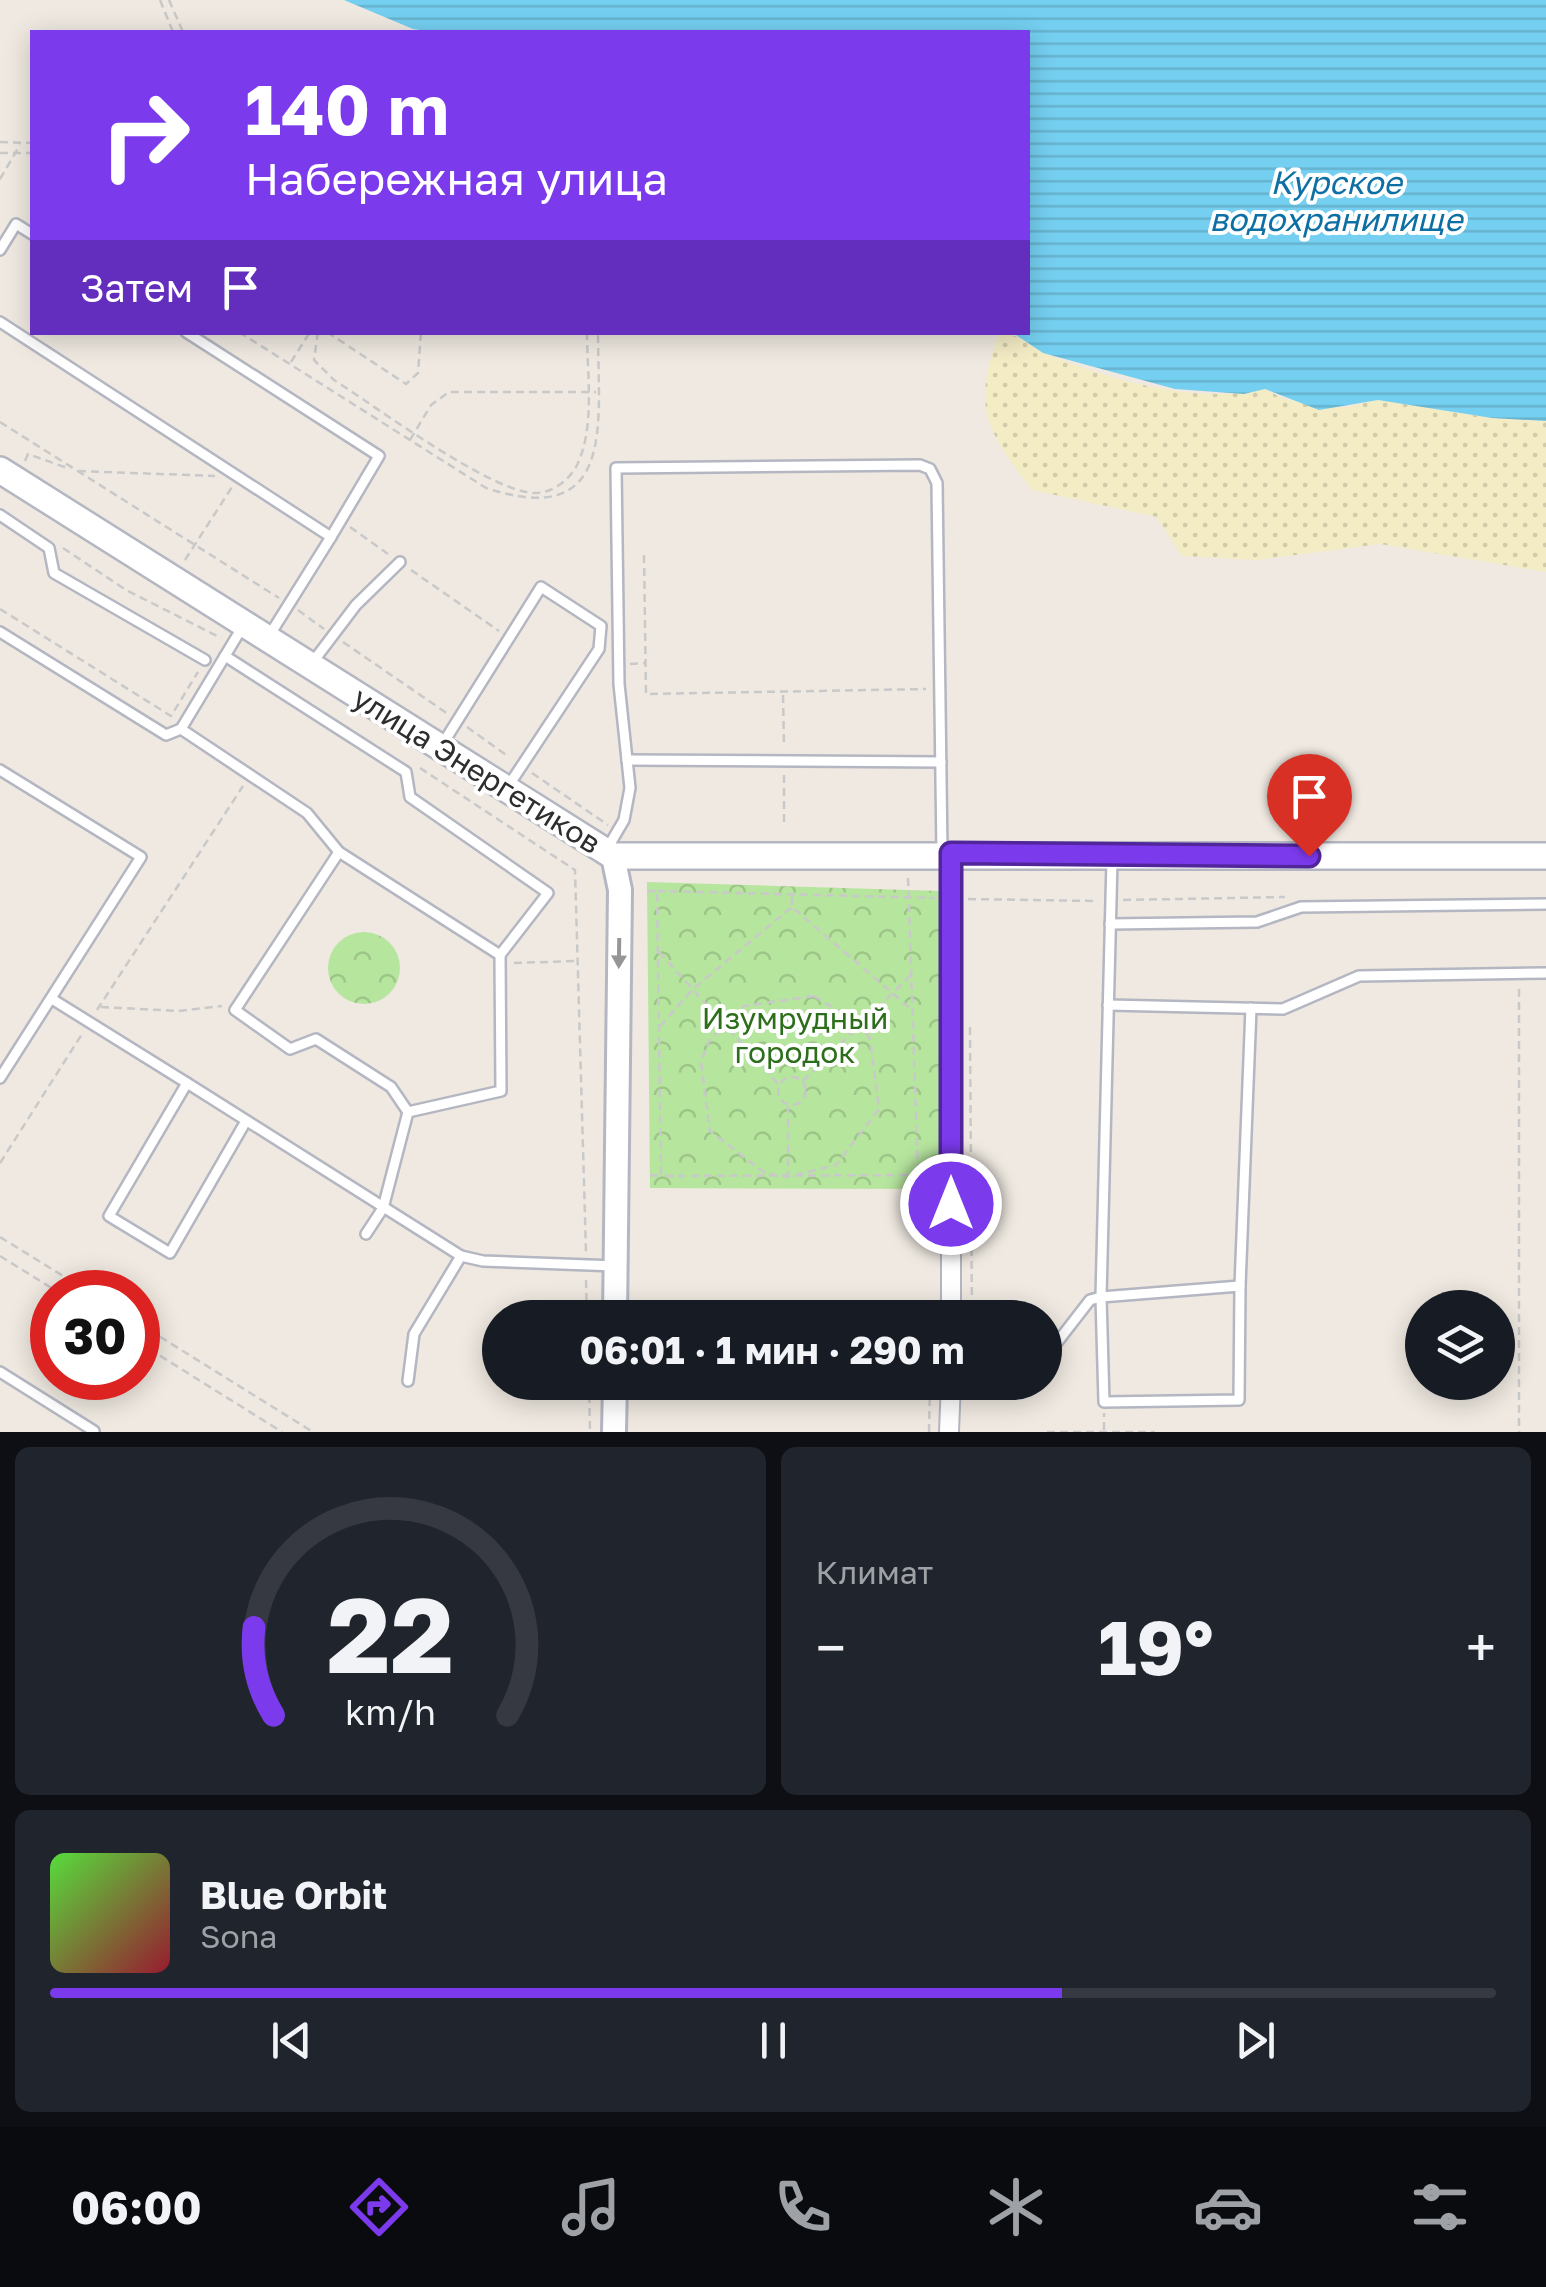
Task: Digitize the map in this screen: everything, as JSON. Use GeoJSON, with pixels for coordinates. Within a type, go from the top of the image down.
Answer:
{"type":"FeatureCollection","features":[{"type":"Feature","properties":{"kind":"main road","name":"улица Энергетиков"},"geometry":{"type":"LineString","coordinates":[[12,466],[238,634],[268,638],[506,788],[612,846]]}},
{"type":"Feature","properties":{"kind":"main road"},"geometry":{"type":"LineString","coordinates":[[612,846],[1112,855],[1546,856]]}},
{"type":"Feature","properties":{"kind":"street","name":"улица Энергетиков"},"geometry":{"type":"LineString","coordinates":[[612,846],[620,890],[615,1300]]}},
{"type":"Feature","properties":{"kind":"street"},"geometry":{"type":"LineString","coordinates":[[946,853],[959,894],[951,1300]]}},
{"type":"Feature","properties":{"kind":"street"},"geometry":{"type":"LineString","coordinates":[[614,1400],[614,1432]]}},
{"type":"Feature","properties":{"kind":"street"},"geometry":{"type":"LineString","coordinates":[[950,1432],[951,1400]]}},
{"type":"Feature","properties":{"kind":"lane"},"geometry":{"type":"LineString","coordinates":[[0,250],[16,224],[30,233]]}},
{"type":"Feature","properties":{"kind":"lane"},"geometry":{"type":"LineString","coordinates":[[0,322],[330,537]]}},
{"type":"Feature","properties":{"kind":"lane"},"geometry":{"type":"LineString","coordinates":[[191,335],[378,456],[268,638]]}},
{"type":"Feature","properties":{"kind":"lane"},"geometry":{"type":"LineString","coordinates":[[612,846],[630,788],[619,664],[616,468],[920,464],[930,469],[937,483],[946,853]]}},
{"type":"Feature","properties":{"kind":"lane"},"geometry":{"type":"LineString","coordinates":[[0,516],[49,548],[54,572],[205,660]]}},
{"type":"Feature","properties":{"kind":"lane"},"geometry":{"type":"LineString","coordinates":[[310,665],[400,562]]}},
{"type":"Feature","properties":{"kind":"lane"},"geometry":{"type":"LineString","coordinates":[[441,748],[541,586],[600,626],[599,649],[506,788]]}},
{"type":"Feature","properties":{"kind":"lane"},"geometry":{"type":"LineString","coordinates":[[0,632],[166,735],[181,729],[238,634]]}},
{"type":"Feature","properties":{"kind":"lane"},"geometry":{"type":"LineString","coordinates":[[226,656],[406,772],[410,797],[548,893],[500,959],[500,1092],[408,1112]]}},
{"type":"Feature","properties":{"kind":"lane"},"geometry":{"type":"LineString","coordinates":[[181,729],[307,813],[338,852],[500,959]]}},
{"type":"Feature","properties":{"kind":"lane"},"geometry":{"type":"LineString","coordinates":[[627,760],[941,762]]}},
{"type":"Feature","properties":{"kind":"lane"},"geometry":{"type":"LineString","coordinates":[[0,770],[141,857],[0,1078]]}},
{"type":"Feature","properties":{"kind":"lane"},"geometry":{"type":"LineString","coordinates":[[338,852],[235,1010],[290,1048],[316,1039],[332,1048],[392,1087],[408,1112],[383,1208],[366,1234]]}},
{"type":"Feature","properties":{"kind":"lane"},"geometry":{"type":"LineString","coordinates":[[1112,855],[1100,1297],[1104,1402],[1239,1400],[1251,1008]]}},
{"type":"Feature","properties":{"kind":"lane"},"geometry":{"type":"LineString","coordinates":[[1110,924],[1257,922],[1301,907],[1546,904]]}},
{"type":"Feature","properties":{"kind":"lane"},"geometry":{"type":"LineString","coordinates":[[1108,1005],[1284,1010],[1359,976],[1546,972]]}},
{"type":"Feature","properties":{"kind":"lane"},"geometry":{"type":"LineString","coordinates":[[52,999],[460,1256],[483,1262],[616,1266]]}},
{"type":"Feature","properties":{"kind":"lane"},"geometry":{"type":"LineString","coordinates":[[187,1083],[109,1216],[170,1253],[246,1121]]}},
{"type":"Feature","properties":{"kind":"lane"},"geometry":{"type":"LineString","coordinates":[[408,1381],[414,1334],[460,1256]]}},
{"type":"Feature","properties":{"kind":"lane"},"geometry":{"type":"LineString","coordinates":[[1062,1336],[1090,1300],[1100,1297],[1240,1286]]}},
{"type":"Feature","properties":{"kind":"lane"},"geometry":{"type":"LineString","coordinates":[[0,1372],[94,1431]]}},
{"type":"Feature","properties":{"kind":"path"},"geometry":{"type":"LineString","coordinates":[[160,0],[173,30]]}},
{"type":"Feature","properties":{"kind":"path"},"geometry":{"type":"LineString","coordinates":[[169,0],[182,30]]}},
{"type":"Feature","properties":{"kind":"path"},"geometry":{"type":"LineString","coordinates":[[0,142],[30,144]]}},
{"type":"Feature","properties":{"kind":"path"},"geometry":{"type":"LineString","coordinates":[[0,178],[20,145]]}},
{"type":"Feature","properties":{"kind":"path"},"geometry":{"type":"LineString","coordinates":[[0,153],[30,153]]}},
{"type":"Feature","properties":{"kind":"path"},"geometry":{"type":"LineString","coordinates":[[245,335],[486,488],[525,501],[546,500],[577,484],[590,463],[598,434],[598,335]]}},
{"type":"Feature","properties":{"kind":"path"},"geometry":{"type":"LineString","coordinates":[[291,364],[308,335]]}},
{"type":"Feature","properties":{"kind":"path"},"geometry":{"type":"LineString","coordinates":[[318,335],[314,360],[334,380],[496,482],[535,493],[558,487],[577,466],[586,435],[587,335]]}},
{"type":"Feature","properties":{"kind":"path"},"geometry":{"type":"LineString","coordinates":[[331,335],[406,384],[418,372],[421,335]]}},
{"type":"Feature","properties":{"kind":"path"},"geometry":{"type":"LineString","coordinates":[[410,440],[431,405],[449,392],[598,392]]}},
{"type":"Feature","properties":{"kind":"path"},"geometry":{"type":"LineString","coordinates":[[0,422],[289,604],[458,721],[521,766],[612,846]]}},
{"type":"Feature","properties":{"kind":"path"},"geometry":{"type":"LineString","coordinates":[[12,466],[28,454],[78,471],[239,477]]}},
{"type":"Feature","properties":{"kind":"path"},"geometry":{"type":"LineString","coordinates":[[178,570],[239,477]]}},
{"type":"Feature","properties":{"kind":"path"},"geometry":{"type":"LineString","coordinates":[[340,521],[509,638]]}},
{"type":"Feature","properties":{"kind":"path"},"geometry":{"type":"LineString","coordinates":[[63,548],[126,590],[219,637],[238,634]]}},
{"type":"Feature","properties":{"kind":"path"},"geometry":{"type":"LineString","coordinates":[[644,555],[646,694],[940,689]]}},
{"type":"Feature","properties":{"kind":"path"},"geometry":{"type":"LineString","coordinates":[[0,609],[171,716],[219,637]]}},
{"type":"Feature","properties":{"kind":"path"},"geometry":{"type":"LineString","coordinates":[[619,664],[645,663]]}},
{"type":"Feature","properties":{"kind":"path"},"geometry":{"type":"LineString","coordinates":[[412,762],[575,870],[587,1300]]}},
{"type":"Feature","properties":{"kind":"path"},"geometry":{"type":"LineString","coordinates":[[0,1163],[250,775]]}},
{"type":"Feature","properties":{"kind":"path"},"geometry":{"type":"LineString","coordinates":[[647,891],[908,897],[959,894],[968,898],[1111,901],[1289,897]]}},
{"type":"Feature","properties":{"kind":"path"},"geometry":{"type":"LineString","coordinates":[[657,891],[660,1176]]}},
{"type":"Feature","properties":{"kind":"path"},"geometry":{"type":"LineString","coordinates":[[792,894],[792,907],[912,1010]]}},
{"type":"Feature","properties":{"kind":"path"},"geometry":{"type":"LineString","coordinates":[[908,897],[918,1176]]}},
{"type":"Feature","properties":{"kind":"path"},"geometry":{"type":"LineString","coordinates":[[659,1027],[693,990],[792,907]]}},
{"type":"Feature","properties":{"kind":"path"},"geometry":{"type":"LineString","coordinates":[[658,950],[779,1084]]}},
{"type":"Feature","properties":{"kind":"path"},"geometry":{"type":"LineString","coordinates":[[500,959],[578,960]]}},
{"type":"Feature","properties":{"kind":"path"},"geometry":{"type":"LineString","coordinates":[[1519,973],[1519,1432]]}},
{"type":"Feature","properties":{"kind":"path"},"geometry":{"type":"LineString","coordinates":[[803,1081],[784,1078],[779,1084],[779,1098],[788,1105],[802,1102],[803,1081],[911,975]]}},
{"type":"Feature","properties":{"kind":"path"},"geometry":{"type":"LineString","coordinates":[[814,996],[861,1025],[870,1039],[879,1109],[836,1165],[788,1177],[766,1174],[710,1131],[700,1062],[709,1041],[725,1024],[744,1006],[814,996]]}},
{"type":"Feature","properties":{"kind":"path"},"geometry":{"type":"LineString","coordinates":[[99,1007],[178,1011],[239,1004]]}},
{"type":"Feature","properties":{"kind":"path"},"geometry":{"type":"LineString","coordinates":[[970,1018],[972,1300]]}},
{"type":"Feature","properties":{"kind":"path"},"geometry":{"type":"LineString","coordinates":[[788,1105],[788,1177]]}},
{"type":"Feature","properties":{"kind":"path"},"geometry":{"type":"LineString","coordinates":[[650,1175],[944,1174]]}},
{"type":"Feature","properties":{"kind":"path"},"geometry":{"type":"LineString","coordinates":[[0,1237],[53,1270]]}},
{"type":"Feature","properties":{"kind":"path"},"geometry":{"type":"LineString","coordinates":[[0,1256],[30,1275]]}},
{"type":"Feature","properties":{"kind":"path"},"geometry":{"type":"LineString","coordinates":[[160,1337],[312,1432]]}},
{"type":"Feature","properties":{"kind":"path"},"geometry":{"type":"LineString","coordinates":[[160,1356],[282,1432]]}},
{"type":"Feature","properties":{"kind":"path"},"geometry":{"type":"LineString","coordinates":[[589,1400],[590,1432]]}},
{"type":"Feature","properties":{"kind":"path"},"geometry":{"type":"LineString","coordinates":[[929,1432],[930,1400]]}},
{"type":"Feature","properties":{"kind":"path"},"geometry":{"type":"LineString","coordinates":[[1047,1432],[1155,1432]]}},
{"type":"Feature","properties":{"kind":"sand"},"geometry":{"type":"Polygon","coordinates":[[[998,335],[1013,335],[1071,364],[1126,381],[1183,392],[1239,393],[1265,389],[1284,399],[1343,408],[1378,400],[1492,418],[1546,421],[1546,572],[1380,544],[1256,560],[1182,556],[1157,517],[1032,490],[1003,450],[988,417],[985,400],[998,335]]]}},
{"type":"Feature","properties":{"kind":"green space","name":"Изумрудный городок"},"geometry":{"type":"Polygon","coordinates":[[[647,882],[940,891],[943,1189],[650,1188],[647,882]]]}},
{"type":"Feature","properties":{"kind":"green space"},"geometry":{"type":"Polygon","coordinates":[[[364,932],[389,943],[400,968],[389,993],[364,1004],[339,993],[328,968],[339,943],[364,932]]]}},
{"type":"Feature","properties":{"kind":"water","name":"Курское водохранилище"},"geometry":{"type":"Polygon","coordinates":[[[344,0],[1546,0],[1546,421],[1492,418],[1378,400],[1319,410],[1265,389],[1244,394],[1175,389],[1043,353],[1016,335],[1030,335],[1030,30],[413,29],[344,0]]]}},
{"type":"Feature","properties":{"kind":"route"},"geometry":{"type":"LineString","coordinates":[[951,1204],[951,853],[1309,856]]}}]}
